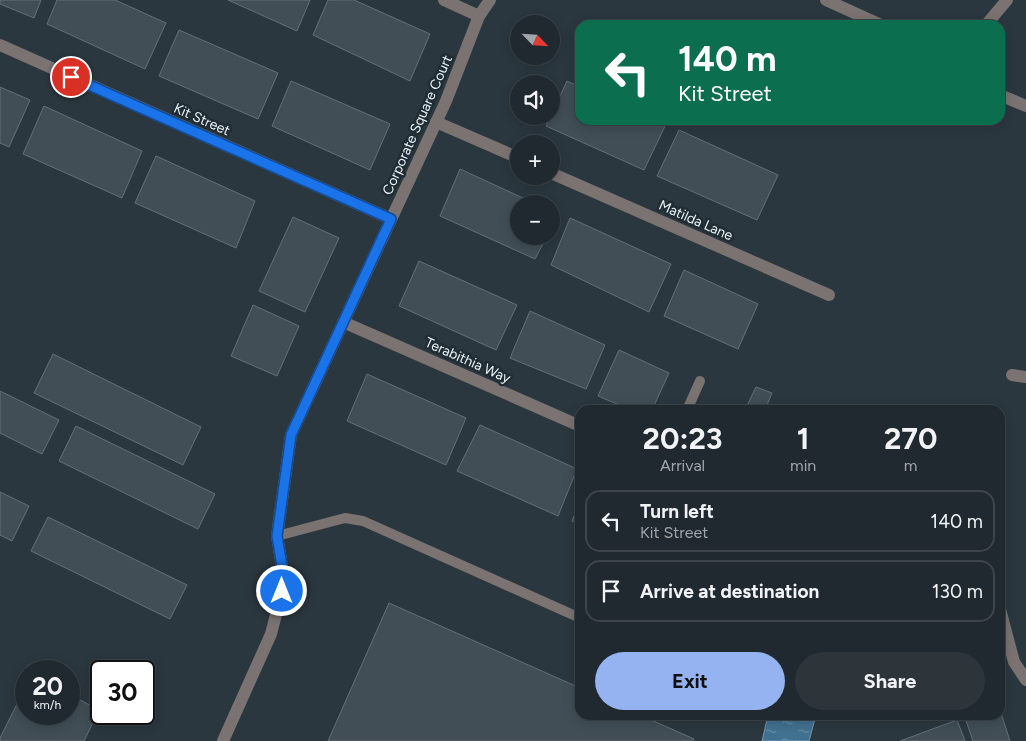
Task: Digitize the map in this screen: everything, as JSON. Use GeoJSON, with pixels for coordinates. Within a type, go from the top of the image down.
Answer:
{"type":"FeatureCollection","features":[{"type":"Feature","properties":{"kind":"street"},"geometry":{"type":"LineString","coordinates":[[444,0],[479,16]]}},
{"type":"Feature","properties":{"kind":"street","name":"Corporate Square Court"},"geometry":{"type":"LineString","coordinates":[[223,741],[271,634],[282,591],[282,566],[277,536],[291,435],[436,122],[479,16],[490,0]]}},
{"type":"Feature","properties":{"kind":"street"},"geometry":{"type":"LineString","coordinates":[[826,0],[870,20]]}},
{"type":"Feature","properties":{"kind":"street"},"geometry":{"type":"LineString","coordinates":[[990,20],[1006,0]]}},
{"type":"Feature","properties":{"kind":"street","name":"Kit Street"},"geometry":{"type":"LineString","coordinates":[[0,46],[391,219]]}},
{"type":"Feature","properties":{"kind":"street"},"geometry":{"type":"LineString","coordinates":[[1005,97],[1026,106]]}},
{"type":"Feature","properties":{"kind":"street"},"geometry":{"type":"LineString","coordinates":[[436,122],[510,154]]}},
{"type":"Feature","properties":{"kind":"street","name":"Matilda Lane"},"geometry":{"type":"LineString","coordinates":[[560,177],[829,295]]}},
{"type":"Feature","properties":{"kind":"street","name":"Terabithia Way"},"geometry":{"type":"LineString","coordinates":[[343,322],[575,424]]}},
{"type":"Feature","properties":{"kind":"street"},"geometry":{"type":"LineString","coordinates":[[1012,375],[1026,377]]}},
{"type":"Feature","properties":{"kind":"street"},"geometry":{"type":"LineString","coordinates":[[1005,628],[1014,662],[1026,680]]}},
{"type":"Feature","properties":{"kind":"lane"},"geometry":{"type":"LineString","coordinates":[[689,405],[700,381]]}},
{"type":"Feature","properties":{"kind":"lane"},"geometry":{"type":"LineString","coordinates":[[277,536],[345,518],[363,521],[575,616]]}},
{"type":"Feature","properties":{"kind":"water"},"geometry":{"type":"Polygon","coordinates":[[[767,720],[815,720],[809,741],[762,741],[767,720]]]}},
{"type":"Feature","properties":{"kind":"building"},"geometry":{"type":"Polygon","coordinates":[[[0,0],[41,0],[34,18],[0,4],[0,0]]]}},
{"type":"Feature","properties":{"kind":"building"},"geometry":{"type":"Polygon","coordinates":[[[57,0],[115,0],[166,23],[145,69],[47,24],[57,0]]]}},
{"type":"Feature","properties":{"kind":"building"},"geometry":{"type":"Polygon","coordinates":[[[228,0],[310,0],[297,31],[228,0]]]}},
{"type":"Feature","properties":{"kind":"building"},"geometry":{"type":"Polygon","coordinates":[[[328,0],[354,0],[430,34],[410,81],[313,35],[328,0]]]}},
{"type":"Feature","properties":{"kind":"building"},"geometry":{"type":"Polygon","coordinates":[[[179,30],[278,73],[258,119],[159,76],[179,30]]]}},
{"type":"Feature","properties":{"kind":"building"},"geometry":{"type":"Polygon","coordinates":[[[291,81],[390,124],[370,170],[272,126],[291,81]]]}},
{"type":"Feature","properties":{"kind":"building"},"geometry":{"type":"Polygon","coordinates":[[[567,81],[575,85],[575,125],[666,125],[644,170],[546,126],[560,125],[560,96],[567,81]]]}},
{"type":"Feature","properties":{"kind":"building"},"geometry":{"type":"Polygon","coordinates":[[[0,87],[30,100],[9,147],[0,143],[0,87]]]}},
{"type":"Feature","properties":{"kind":"building"},"geometry":{"type":"Polygon","coordinates":[[[44,106],[142,151],[122,198],[23,154],[44,106]]]}},
{"type":"Feature","properties":{"kind":"building"},"geometry":{"type":"Polygon","coordinates":[[[679,130],[778,175],[757,220],[657,176],[679,130]]]}},
{"type":"Feature","properties":{"kind":"building"},"geometry":{"type":"Polygon","coordinates":[[[156,156],[255,201],[236,248],[135,203],[156,156]]]}},
{"type":"Feature","properties":{"kind":"building"},"geometry":{"type":"Polygon","coordinates":[[[460,169],[516,195],[510,195],[510,245],[542,245],[535,259],[440,216],[460,169]]]}},
{"type":"Feature","properties":{"kind":"building"},"geometry":{"type":"Polygon","coordinates":[[[293,217],[339,238],[305,312],[259,291],[293,217]]]}},
{"type":"Feature","properties":{"kind":"building"},"geometry":{"type":"Polygon","coordinates":[[[570,218],[671,264],[649,312],[551,265],[570,218]]]}},
{"type":"Feature","properties":{"kind":"building"},"geometry":{"type":"Polygon","coordinates":[[[419,261],[517,305],[496,350],[399,306],[419,261]]]}},
{"type":"Feature","properties":{"kind":"building"},"geometry":{"type":"Polygon","coordinates":[[[684,270],[758,304],[738,349],[664,316],[684,270]]]}},
{"type":"Feature","properties":{"kind":"building"},"geometry":{"type":"Polygon","coordinates":[[[253,305],[299,326],[277,376],[231,356],[253,305]]]}},
{"type":"Feature","properties":{"kind":"building"},"geometry":{"type":"Polygon","coordinates":[[[530,311],[605,345],[586,389],[510,358],[530,311]]]}},
{"type":"Feature","properties":{"kind":"building"},"geometry":{"type":"Polygon","coordinates":[[[619,350],[669,373],[654,405],[619,405],[598,396],[619,350]]]}},
{"type":"Feature","properties":{"kind":"building"},"geometry":{"type":"Polygon","coordinates":[[[53,354],[201,427],[183,465],[34,393],[53,354]]]}},
{"type":"Feature","properties":{"kind":"building"},"geometry":{"type":"Polygon","coordinates":[[[367,374],[466,418],[446,465],[347,421],[367,374]]]}},
{"type":"Feature","properties":{"kind":"building"},"geometry":{"type":"Polygon","coordinates":[[[756,387],[772,393],[767,405],[747,405],[756,387]]]}},
{"type":"Feature","properties":{"kind":"building"},"geometry":{"type":"Polygon","coordinates":[[[0,391],[59,420],[42,454],[0,433],[0,391]]]}},
{"type":"Feature","properties":{"kind":"building"},"geometry":{"type":"Polygon","coordinates":[[[480,425],[575,468],[575,474],[558,516],[457,471],[480,425]]]}},
{"type":"Feature","properties":{"kind":"building"},"geometry":{"type":"Polygon","coordinates":[[[76,426],[215,494],[198,529],[59,461],[76,426]]]}},
{"type":"Feature","properties":{"kind":"building"},"geometry":{"type":"Polygon","coordinates":[[[0,492],[29,506],[12,541],[0,535],[0,492]]]}},
{"type":"Feature","properties":{"kind":"building"},"geometry":{"type":"Polygon","coordinates":[[[48,517],[187,585],[170,619],[31,551],[48,517]]]}},
{"type":"Feature","properties":{"kind":"building"},"geometry":{"type":"Polygon","coordinates":[[[389,603],[575,686],[575,720],[651,720],[694,739],[693,741],[328,741],[389,603]]]}},
{"type":"Feature","properties":{"kind":"building"},"geometry":{"type":"Polygon","coordinates":[[[80,700],[90,705],[90,725],[92,725],[84,741],[0,741],[15,708],[15,725],[80,725],[80,700]]]}},
{"type":"Feature","properties":{"kind":"building"},"geometry":{"type":"Polygon","coordinates":[[[957,720],[965,741],[900,741],[957,720]]]}},
{"type":"Feature","properties":{"kind":"building"},"geometry":{"type":"Polygon","coordinates":[[[966,720],[1003,720],[1010,741],[973,741],[966,720]]]}},
{"type":"Feature","properties":{"kind":"route"},"geometry":{"type":"LineString","coordinates":[[71,77],[391,219],[291,435],[277,536],[282,566],[282,591]]}}]}
